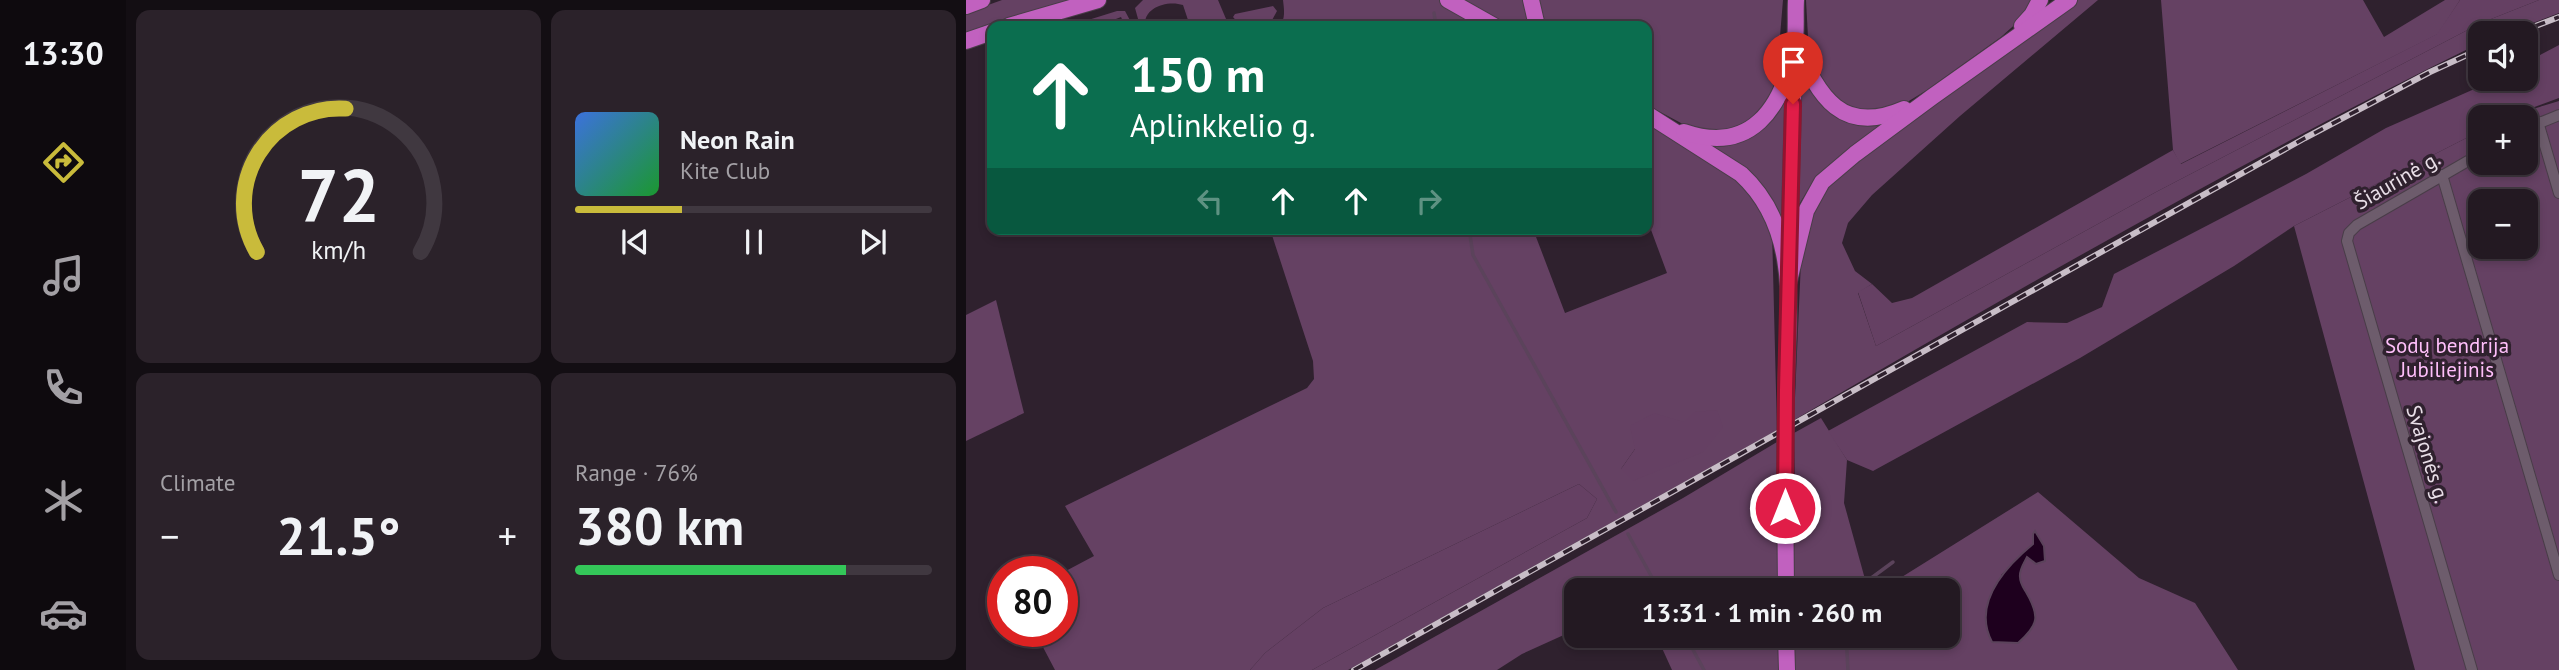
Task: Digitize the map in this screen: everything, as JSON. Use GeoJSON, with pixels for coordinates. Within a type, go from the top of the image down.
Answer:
{"type":"FeatureCollection","features":[{"type":"Feature","properties":{"kind":"highway"},"geometry":{"type":"LineString","coordinates":[[966,6],[982,0]]}},
{"type":"Feature","properties":{"kind":"highway"},"geometry":{"type":"LineString","coordinates":[[1026,21],[1098,0]]}},
{"type":"Feature","properties":{"kind":"highway"},"geometry":{"type":"LineString","coordinates":[[1448,0],[1485,21]]}},
{"type":"Feature","properties":{"kind":"highway"},"geometry":{"type":"LineString","coordinates":[[1531,0],[1535,21]]}},
{"type":"Feature","properties":{"kind":"highway"},"geometry":{"type":"LineString","coordinates":[[1786,578],[1786,390],[1796,0]]}},
{"type":"Feature","properties":{"kind":"highway"},"geometry":{"type":"LineString","coordinates":[[2008,41],[2032,15],[2040,0]]}},
{"type":"Feature","properties":{"kind":"highway"},"geometry":{"type":"LineString","coordinates":[[1789,276],[1806,211],[1822,182],[1855,153],[2008,41],[2069,0]]}},
{"type":"Feature","properties":{"kind":"highway"},"geometry":{"type":"LineString","coordinates":[[966,41],[987,34]]}},
{"type":"Feature","properties":{"kind":"highway"},"geometry":{"type":"LineString","coordinates":[[1794,45],[1812,81],[1823,96],[1851,115],[1885,117],[1932,97]]}},
{"type":"Feature","properties":{"kind":"highway"},"geometry":{"type":"LineString","coordinates":[[1665,125],[1715,139],[1733,137],[1748,131],[1762,121],[1773,107],[1794,45]]}},
{"type":"Feature","properties":{"kind":"highway"},"geometry":{"type":"LineString","coordinates":[[1652,117],[1728,165],[1753,186],[1775,220],[1789,276]]}},
{"type":"Feature","properties":{"kind":"highway"},"geometry":{"type":"LineString","coordinates":[[1786,648],[1787,670]]}},
{"type":"Feature","properties":{"kind":"street"},"geometry":{"type":"LineString","coordinates":[[2559,115],[2539,122],[2559,193]]}},
{"type":"Feature","properties":{"kind":"street","name":"Šiaurinė g."},"geometry":{"type":"LineString","coordinates":[[2347,249],[2349,233],[2357,225],[2468,161]]}},
{"type":"Feature","properties":{"kind":"street"},"geometry":{"type":"LineString","coordinates":[[2442,176],[2559,575]]}},
{"type":"Feature","properties":{"kind":"street","name":"Svajonės g."},"geometry":{"type":"LineString","coordinates":[[2347,249],[2472,670]]}},
{"type":"Feature","properties":{"kind":"green space"},"geometry":{"type":"Polygon","coordinates":[[[1002,0],[1070,0],[1006,21],[987,21],[987,27],[966,34],[966,13],[1002,0]]]}},
{"type":"Feature","properties":{"kind":"green space"},"geometry":{"type":"Polygon","coordinates":[[[1143,0],[1218,0],[1227,21],[1188,21],[1183,5],[1164,4],[1152,10],[1145,21],[1139,21],[1135,8],[1143,0]]]}},
{"type":"Feature","properties":{"kind":"green space"},"geometry":{"type":"Polygon","coordinates":[[[1283,0],[1439,0],[1475,21],[1282,21],[1283,0]]]}},
{"type":"Feature","properties":{"kind":"green space"},"geometry":{"type":"Polygon","coordinates":[[[1459,0],[1526,0],[1531,21],[1495,21],[1459,0]]]}},
{"type":"Feature","properties":{"kind":"green space"},"geometry":{"type":"Polygon","coordinates":[[[1536,0],[1783,0],[1777,72],[1772,93],[1765,107],[1750,122],[1733,131],[1696,131],[1652,108],[1652,21],[1540,21],[1536,0]]]}},
{"type":"Feature","properties":{"kind":"green space"},"geometry":{"type":"Polygon","coordinates":[[[1806,0],[2033,0],[2021,19],[2001,37],[1927,90],[1904,104],[1863,113],[1833,100],[1809,56],[1806,0]]]}},
{"type":"Feature","properties":{"kind":"green space"},"geometry":{"type":"Polygon","coordinates":[[[2076,0],[2098,0],[1960,116],[1872,195],[1848,223],[1842,243],[1855,271],[1872,284],[1858,293],[1876,346],[2156,192],[2468,30],[2468,49],[2219,178],[1794,420],[1801,261],[1806,228],[1824,188],[1852,162],[2076,0]]]}},
{"type":"Feature","properties":{"kind":"green space"},"geometry":{"type":"Polygon","coordinates":[[[2161,0],[2363,0],[2384,37],[2445,0],[2460,0],[2438,34],[2180,164],[2173,150],[2161,0]]]}},
{"type":"Feature","properties":{"kind":"green space"},"geometry":{"type":"Polygon","coordinates":[[[2539,0],[2559,0],[2559,13],[2538,21],[2486,21],[2539,0]]]}},
{"type":"Feature","properties":{"kind":"green space"},"geometry":{"type":"Polygon","coordinates":[[[1273,6],[1277,11],[1272,21],[1237,21],[1233,17],[1235,14],[1273,6]]]}},
{"type":"Feature","properties":{"kind":"green space"},"geometry":{"type":"Polygon","coordinates":[[[1125,11],[1130,21],[1123,21],[1121,17],[1111,21],[1085,21],[1125,11]]]}},
{"type":"Feature","properties":{"kind":"green space"},"geometry":{"type":"Polygon","coordinates":[[[1801,72],[1814,93],[1887,123],[1811,185],[1798,206],[1801,72]]]}},
{"type":"Feature","properties":{"kind":"green space"},"geometry":{"type":"Polygon","coordinates":[[[1785,96],[1782,221],[1768,196],[1752,177],[1710,144],[1726,144],[1785,96]]]}},
{"type":"Feature","properties":{"kind":"green space","name":"Sodų bendrija Jubiliejinis"},"geometry":{"type":"Polygon","coordinates":[[[2559,101],[2559,670],[2415,670],[2294,226],[2468,137],[2468,175],[2538,175],[2538,107],[2559,101]]]}},
{"type":"Feature","properties":{"kind":"green space"},"geometry":{"type":"Polygon","coordinates":[[[1652,125],[1737,178],[1755,196],[1772,230],[1777,430],[1348,670],[1312,670],[1587,518],[1597,499],[1579,484],[1323,608],[1265,653],[1250,670],[1055,670],[1043,647],[1078,647],[1078,564],[1094,556],[1065,506],[1307,388],[1314,379],[1313,361],[1272,235],[1535,235],[1565,313],[1667,273],[1652,232],[1652,125]],[[1684,422],[1635,449],[1621,469],[1684,422]]]}},
{"type":"Feature","properties":{"kind":"green space"},"geometry":{"type":"Polygon","coordinates":[[[996,300],[1024,413],[966,441],[966,315],[996,300]]]}},
{"type":"Feature","properties":{"kind":"green space"},"geometry":{"type":"Polygon","coordinates":[[[1821,418],[1847,460],[1844,503],[1865,578],[1793,578],[1794,433],[1821,418]]]}},
{"type":"Feature","properties":{"kind":"green space"},"geometry":{"type":"Polygon","coordinates":[[[1777,442],[1778,578],[1564,578],[1564,635],[1522,654],[1497,670],[1375,670],[1683,498],[1777,442]]]}},
{"type":"Feature","properties":{"kind":"green space"},"geometry":{"type":"Polygon","coordinates":[[[2038,492],[2139,578],[2195,603],[2238,670],[1795,670],[1794,648],[1960,648],[1960,578],[1900,578],[2038,492]],[[2033,534],[2033,544],[2001,575],[2007,642],[2018,643],[2020,572],[2027,556],[2036,564],[2033,534]]]}},
{"type":"Feature","properties":{"kind":"green space"},"geometry":{"type":"Polygon","coordinates":[[[1662,648],[1779,648],[1779,670],[1672,670],[1662,648]]]}},
{"type":"Feature","properties":{"kind":"shaded area"},"geometry":{"type":"Polygon","coordinates":[[[2460,0],[2539,0],[2486,21],[2468,21],[2468,30],[2156,192],[1876,346],[1858,292],[1872,284],[1892,303],[1912,298],[2173,150],[2181,164],[2437,34],[2460,0]]]}},
{"type":"Feature","properties":{"kind":"shaded area"},"geometry":{"type":"Polygon","coordinates":[[[2559,45],[2559,98],[2538,106],[2468,105],[2468,137],[2294,226],[2234,266],[2080,358],[1873,471],[1847,460],[1828,431],[2027,322],[2067,323],[2102,307],[2114,274],[2306,174],[2386,128],[2470,91],[2538,91],[2538,56],[2559,45]]]}},
{"type":"Feature","properties":{"kind":"shaded area"},"geometry":{"type":"Polygon","coordinates":[[[1717,410],[1723,427],[1703,452],[1633,481],[1621,469],[1635,449],[1630,426],[1654,413],[1684,422],[1695,412],[1717,410]]]}},
{"type":"Feature","properties":{"kind":"shaded area"},"geometry":{"type":"Polygon","coordinates":[[[1579,484],[1597,499],[1587,518],[1312,670],[1250,670],[1265,653],[1323,608],[1579,484]]]}},
{"type":"Feature","properties":{"kind":"shaded area"},"geometry":{"type":"Polygon","coordinates":[[[2035,531],[2044,546],[2045,561],[2036,564],[2027,557],[2020,574],[2021,583],[2034,608],[2035,620],[2030,631],[2018,643],[1992,642],[1986,614],[1994,588],[2012,564],[2033,544],[2035,531]]]}},
{"type":"Feature","properties":{"kind":"waterway"},"geometry":{"type":"LineString","coordinates":[[1434,13],[1435,21]]}},
{"type":"Feature","properties":{"kind":"waterway"},"geometry":{"type":"LineString","coordinates":[[1470,235],[1473,255],[1616,512]]}},
{"type":"Feature","properties":{"kind":"waterway"},"geometry":{"type":"LineString","coordinates":[[1628,534],[1652,578]]}},
{"type":"Feature","properties":{"kind":"waterway"},"geometry":{"type":"LineString","coordinates":[[1871,578],[1893,562]]}},
{"type":"Feature","properties":{"kind":"waterway"},"geometry":{"type":"LineString","coordinates":[[1692,648],[1704,670]]}},
{"type":"Feature","properties":{"kind":"waterway"},"geometry":{"type":"LineString","coordinates":[[1847,648],[1848,670]]}},
{"type":"Feature","properties":{"kind":"railway"},"geometry":{"type":"LineString","coordinates":[[2538,25],[2559,17]]}},
{"type":"Feature","properties":{"kind":"railway"},"geometry":{"type":"LineString","coordinates":[[1354,670],[2305,138],[2468,55]]}},
{"type":"Feature","properties":{"kind":"route"},"geometry":{"type":"LineString","coordinates":[[1785,508],[1793,104]]}}]}
